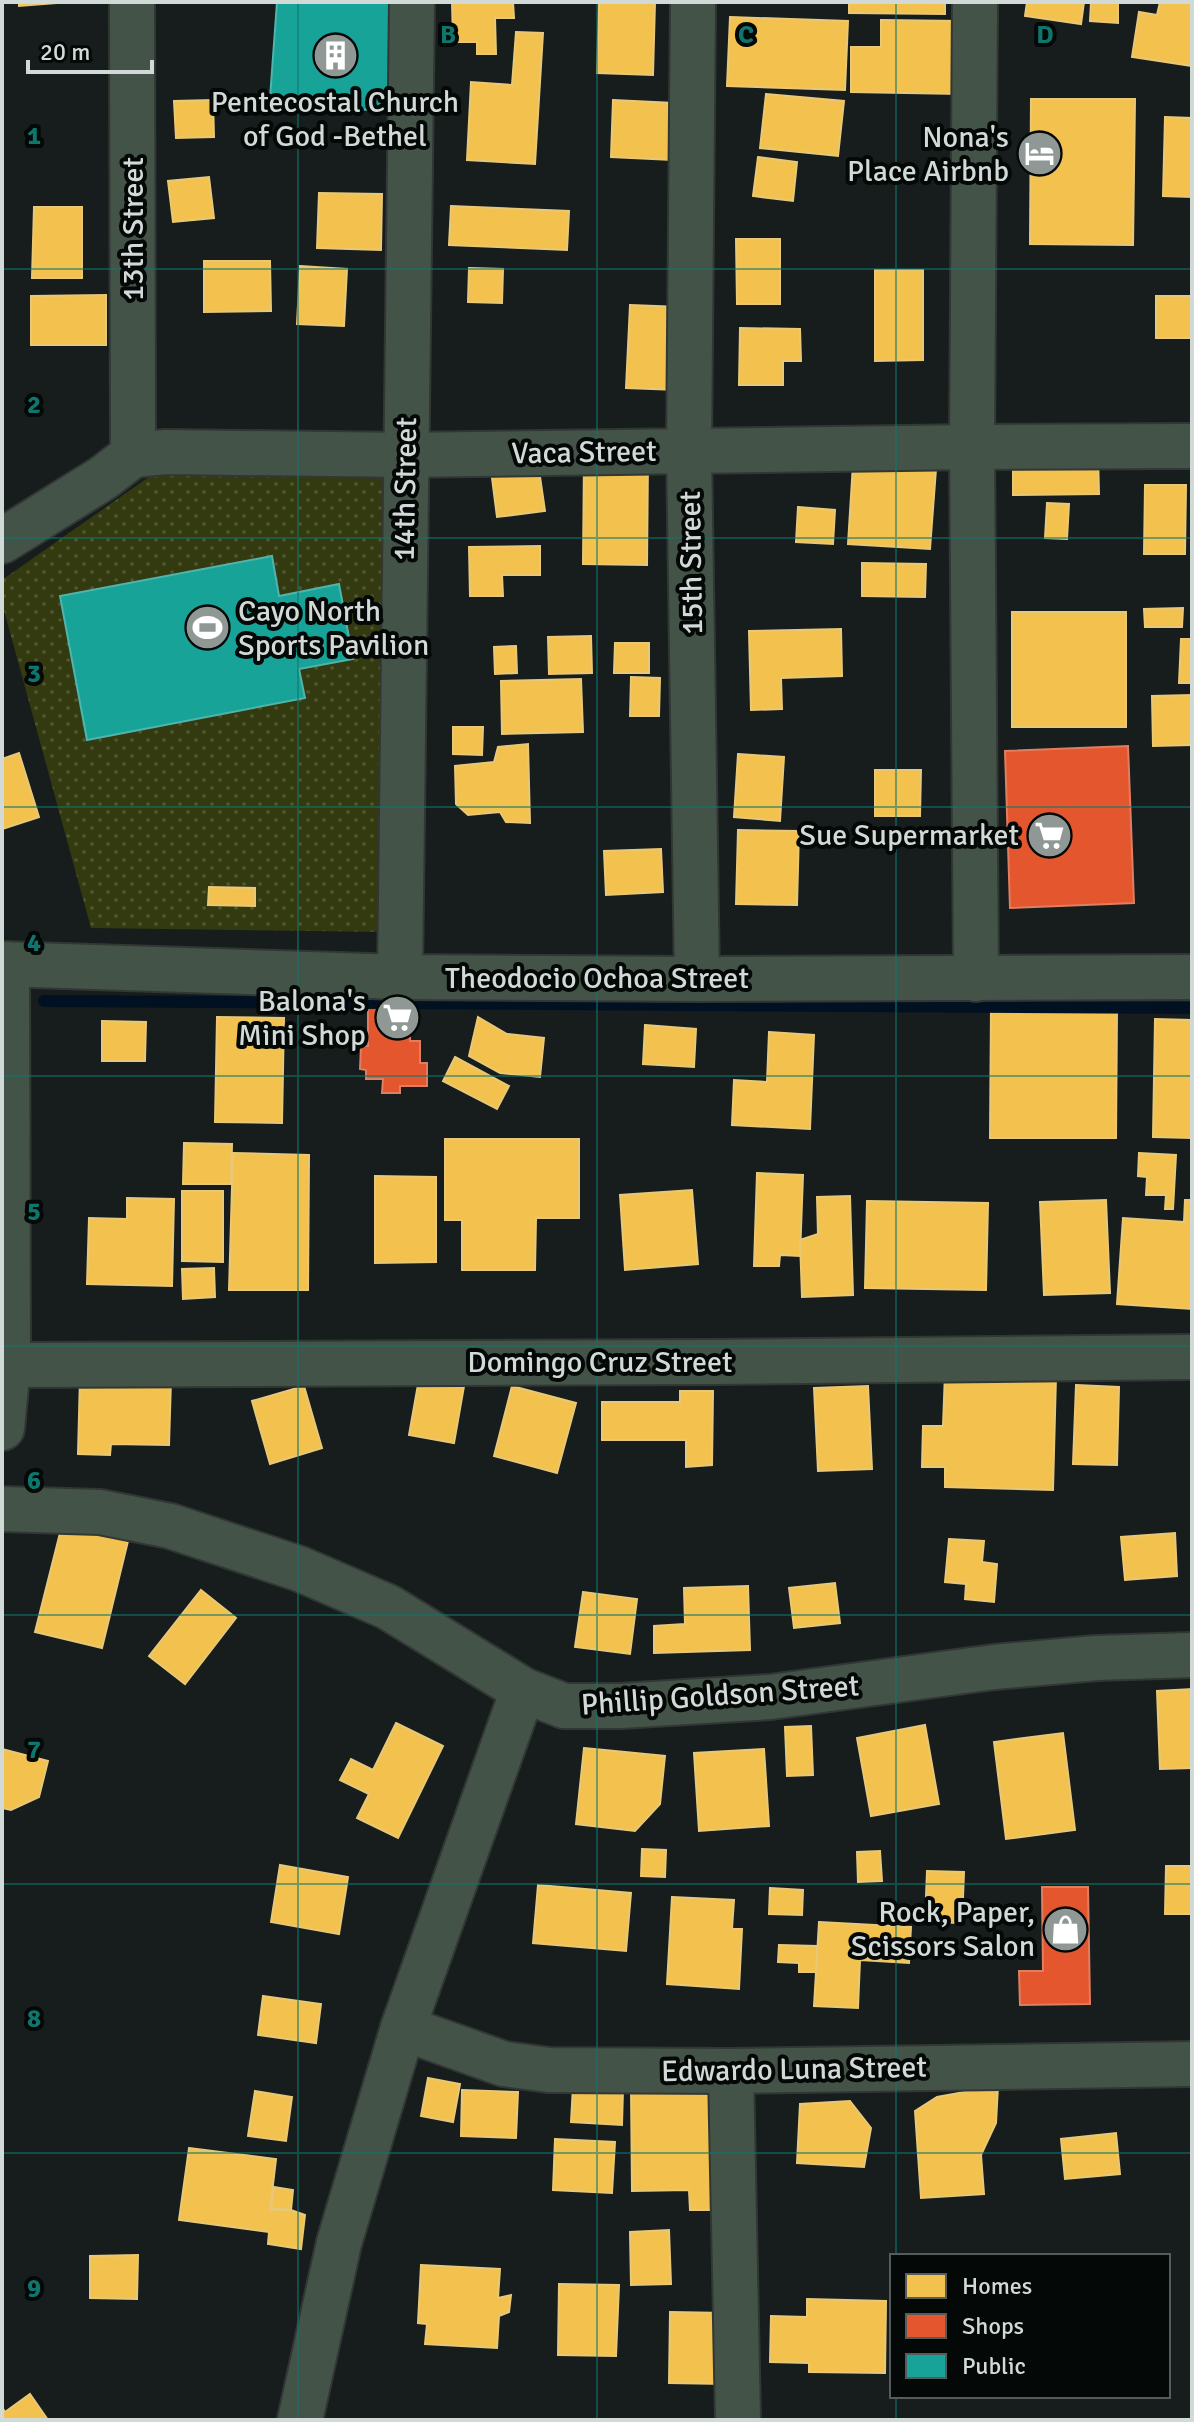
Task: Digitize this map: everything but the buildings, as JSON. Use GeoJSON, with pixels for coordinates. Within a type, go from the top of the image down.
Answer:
{"type":"FeatureCollection","features":[{"type":"Feature","properties":{"kind":"street","name":"13th Street"},"geometry":{"type":"LineString","coordinates":[[132,2],[133,455]]}},
{"type":"Feature","properties":{"kind":"street","name":"14th Street"},"geometry":{"type":"LineString","coordinates":[[400,977],[412,2]]}},
{"type":"Feature","properties":{"kind":"street","name":"15th Street"},"geometry":{"type":"LineString","coordinates":[[693,2],[689,450],[697,979]]}},
{"type":"Feature","properties":{"kind":"street"},"geometry":{"type":"LineString","coordinates":[[975,2],[972,447],[976,979]]}},
{"type":"Feature","properties":{"kind":"street","name":"Vaca Street"},"geometry":{"type":"LineString","coordinates":[[133,455],[166,452],[405,455],[1192,446]]}},
{"type":"Feature","properties":{"kind":"street"},"geometry":{"type":"LineString","coordinates":[[2,541],[103,478],[133,455]]}},
{"type":"Feature","properties":{"kind":"street"},"geometry":{"type":"LineString","coordinates":[[2,1428],[8,1365],[5,964]]}},
{"type":"Feature","properties":{"kind":"street","name":"Theodocio Ochoa Street"},"geometry":{"type":"LineString","coordinates":[[5,964],[400,977],[1192,977]]}},
{"type":"Feature","properties":{"kind":"street","name":"Domingo Cruz Street"},"geometry":{"type":"LineString","coordinates":[[8,1365],[1192,1357]]}},
{"type":"Feature","properties":{"kind":"street","name":"Phillip Goldson Street"},"geometry":{"type":"LineString","coordinates":[[2,1509],[100,1512],[170,1526],[300,1569],[388,1607],[523,1690],[564,1706],[620,1706],[770,1697],[994,1667],[1096,1658],[1192,1655]]}},
{"type":"Feature","properties":{"kind":"street"},"geometry":{"type":"LineString","coordinates":[[300,2420],[339,2243],[403,2028],[523,1690]]}},
{"type":"Feature","properties":{"kind":"street","name":"Edwardo Luna Street"},"geometry":{"type":"LineString","coordinates":[[403,2028],[504,2064],[549,2070],[731,2071],[1192,2064]]}},
{"type":"Feature","properties":{"kind":"street"},"geometry":{"type":"LineString","coordinates":[[731,2071],[738,2420]]}},
{"type":"Feature","properties":{"kind":"green space"},"geometry":{"type":"Polygon","coordinates":[[[166,465],[393,468],[388,932],[91,928],[2,603],[2,580],[166,465]]]}},
{"type":"Feature","properties":{"kind":"waterway"},"geometry":{"type":"LineString","coordinates":[[44,1001],[1192,1008]]}},
{"type":"Feature","properties":{"kind":"place","name":"Pentecostal Church of God -Bethel"},"geometry":{"type":"Point","coordinates":[335,56]}},
{"type":"Feature","properties":{"kind":"place","name":"Nona's Place Airbnb"},"geometry":{"type":"Point","coordinates":[1040,154]}},
{"type":"Feature","properties":{"kind":"place","name":"Cayo North Sports Pavilion"},"geometry":{"type":"Point","coordinates":[207,628]}},
{"type":"Feature","properties":{"kind":"place","name":"Sue Supermarket"},"geometry":{"type":"Point","coordinates":[1050,835]}},
{"type":"Feature","properties":{"kind":"place","name":"Balona's Mini Shop"},"geometry":{"type":"Point","coordinates":[397,1018]}},
{"type":"Feature","properties":{"kind":"place","name":"Rock, Paper, Scissors Salon"},"geometry":{"type":"Point","coordinates":[1066,1929]}}]}
